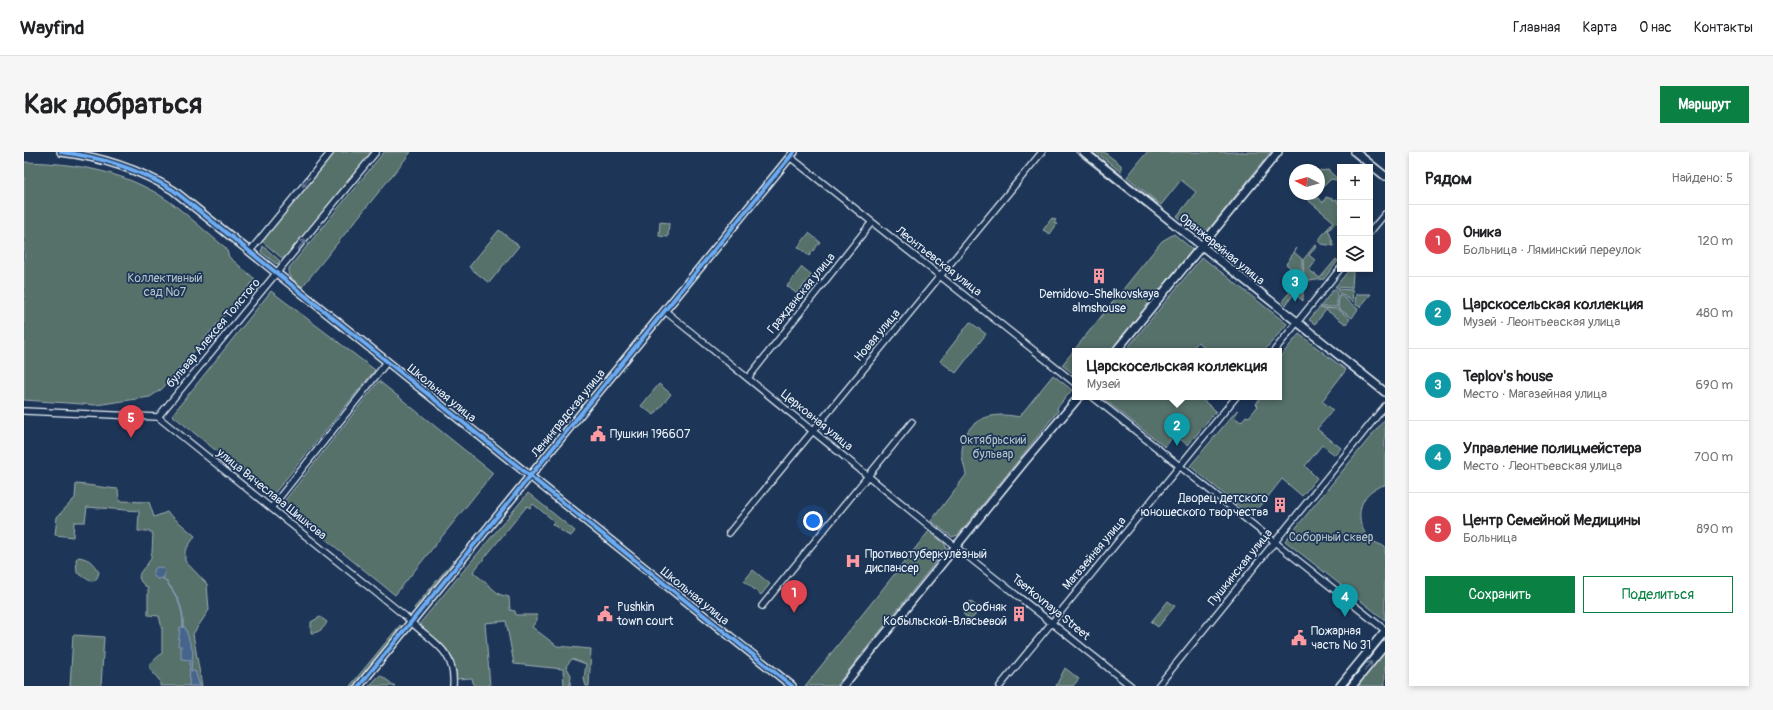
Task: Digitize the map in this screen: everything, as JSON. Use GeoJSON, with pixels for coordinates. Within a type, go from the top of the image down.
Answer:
{"type":"FeatureCollection","features":[{"type":"Feature","properties":{"kind":"street","name":"Школьная улица"},"geometry":{"type":"LineString","coordinates":[[61,152],[83,154],[113,161],[173,190],[792,686]]}},
{"type":"Feature","properties":{"kind":"street"},"geometry":{"type":"LineString","coordinates":[[250,251],[331,152]]}},
{"type":"Feature","properties":{"kind":"street","name":"бульвар Алексея Толстого"},"geometry":{"type":"LineString","coordinates":[[158,417],[376,152]]}},
{"type":"Feature","properties":{"kind":"street","name":"Новая улица"},"geometry":{"type":"LineString","coordinates":[[729,533],[1042,152]]}},
{"type":"Feature","properties":{"kind":"street","name":"Оранжерейная улица"},"geometry":{"type":"LineString","coordinates":[[1084,152],[1385,392]]}},
{"type":"Feature","properties":{"kind":"street"},"geometry":{"type":"LineString","coordinates":[[1118,348],[1278,152]]}},
{"type":"Feature","properties":{"kind":"street"},"geometry":{"type":"LineString","coordinates":[[1355,152],[1385,176]]}},
{"type":"Feature","properties":{"kind":"street","name":"Леонтьевская улица"},"geometry":{"type":"LineString","coordinates":[[792,154],[872,222],[1072,381]]}},
{"type":"Feature","properties":{"kind":"street","name":"Ленинградская улица"},"geometry":{"type":"LineString","coordinates":[[358,686],[792,154]]}},
{"type":"Feature","properties":{"kind":"street"},"geometry":{"type":"LineString","coordinates":[[1373,228],[1385,214]]}},
{"type":"Feature","properties":{"kind":"street","name":"Гражданская улица"},"geometry":{"type":"LineString","coordinates":[[748,378],[872,222]]}},
{"type":"Feature","properties":{"kind":"street"},"geometry":{"type":"LineString","coordinates":[[1276,348],[1338,272]]}},
{"type":"Feature","properties":{"kind":"street","name":"Церковная улица"},"geometry":{"type":"LineString","coordinates":[[665,311],[956,546]]}},
{"type":"Feature","properties":{"kind":"street"},"geometry":{"type":"LineString","coordinates":[[271,508],[387,362]]}},
{"type":"Feature","properties":{"kind":"street"},"geometry":{"type":"LineString","coordinates":[[843,686],[1077,400]]}},
{"type":"Feature","properties":{"kind":"street"},"geometry":{"type":"LineString","coordinates":[[1097,400],[1385,630],[1340,686]]}},
{"type":"Feature","properties":{"kind":"street","name":"Магазейная улица"},"geometry":{"type":"LineString","coordinates":[[1000,686],[1234,400]]}},
{"type":"Feature","properties":{"kind":"street","name":"Пушкинская улица"},"geometry":{"type":"LineString","coordinates":[[1158,686],[1385,406]]}},
{"type":"Feature","properties":{"kind":"street"},"geometry":{"type":"LineString","coordinates":[[24,411],[158,417]]}},
{"type":"Feature","properties":{"kind":"street","name":"улица Вячеслава Шишкова"},"geometry":{"type":"LineString","coordinates":[[158,417],[411,622],[447,655],[452,663],[454,672],[453,686]]}},
{"type":"Feature","properties":{"kind":"street"},"geometry":{"type":"LineString","coordinates":[[762,606],[912,422]]}},
{"type":"Feature","properties":{"kind":"street","name":"Tserkovnaya Street"},"geometry":{"type":"LineString","coordinates":[[956,546],[1131,686]]}},
{"type":"Feature","properties":{"kind":"street"},"geometry":{"type":"LineString","coordinates":[[1352,686],[1385,645]]}},
{"type":"Feature","properties":{"kind":"green space"},"geometry":{"type":"Polygon","coordinates":[[[334,152],[372,152],[284,260],[262,241],[334,152]]]}},
{"type":"Feature","properties":{"kind":"green space"},"geometry":{"type":"Polygon","coordinates":[[[384,152],[411,152],[302,287],[291,277],[289,268],[384,152]]]}},
{"type":"Feature","properties":{"kind":"green space"},"geometry":{"type":"Polygon","coordinates":[[[1075,152],[1077,152],[1145,207],[1075,152]]]}},
{"type":"Feature","properties":{"kind":"green space"},"geometry":{"type":"Polygon","coordinates":[[[1096,152],[1104,152],[1121,165],[1121,172],[1096,152]]]}},
{"type":"Feature","properties":{"kind":"green space"},"geometry":{"type":"Polygon","coordinates":[[[1147,152],[1271,152],[1204,235],[1202,233],[1200,235],[1177,216],[1196,192],[1181,180],[1161,205],[1127,177],[1147,152]]]}},
{"type":"Feature","properties":{"kind":"green space"},"geometry":{"type":"Polygon","coordinates":[[[1094,154],[1158,204],[1158,205],[1094,154]]]}},
{"type":"Feature","properties":{"kind":"green space","name":"Коллективный сад №7"},"geometry":{"type":"Polygon","coordinates":[[[24,162],[70,165],[100,171],[143,186],[176,206],[186,214],[226,248],[229,257],[255,279],[162,389],[150,397],[96,405],[24,400],[24,162]]]}},
{"type":"Feature","properties":{"kind":"green space"},"geometry":{"type":"Polygon","coordinates":[[[1325,170],[1328,170],[1337,178],[1337,181],[1331,179],[1325,185],[1325,170]]]}},
{"type":"Feature","properties":{"kind":"green space"},"geometry":{"type":"Polygon","coordinates":[[[1326,197],[1335,200],[1337,199],[1337,223],[1336,222],[1329,230],[1328,228],[1333,221],[1309,201],[1321,200],[1323,203],[1326,197]]]}},
{"type":"Feature","properties":{"kind":"green space"},"geometry":{"type":"Polygon","coordinates":[[[1052,218],[1056,220],[1054,223],[1057,224],[1050,234],[1043,230],[1052,218]]]}},
{"type":"Feature","properties":{"kind":"green space"},"geometry":{"type":"Polygon","coordinates":[[[660,222],[669,223],[668,237],[659,236],[660,222]]]}},
{"type":"Feature","properties":{"kind":"green space"},"geometry":{"type":"Polygon","coordinates":[[[1327,229],[1334,246],[1322,244],[1318,241],[1327,229]]]}},
{"type":"Feature","properties":{"kind":"green space"},"geometry":{"type":"Polygon","coordinates":[[[499,230],[519,246],[489,283],[469,267],[499,230]]]}},
{"type":"Feature","properties":{"kind":"green space"},"geometry":{"type":"Polygon","coordinates":[[[809,233],[820,242],[809,256],[798,247],[809,233]]]}},
{"type":"Feature","properties":{"kind":"green space"},"geometry":{"type":"Polygon","coordinates":[[[1174,234],[1192,250],[1112,348],[1076,348],[1162,241],[1174,234]]]}},
{"type":"Feature","properties":{"kind":"green space"},"geometry":{"type":"Polygon","coordinates":[[[1315,245],[1317,246],[1309,255],[1316,261],[1309,270],[1320,278],[1336,259],[1337,262],[1324,279],[1309,281],[1304,278],[1303,260],[1315,245]]]}},
{"type":"Feature","properties":{"kind":"green space"},"geometry":{"type":"Polygon","coordinates":[[[263,246],[280,261],[278,264],[261,252],[263,246]]]}},
{"type":"Feature","properties":{"kind":"green space"},"geometry":{"type":"Polygon","coordinates":[[[1294,252],[1302,259],[1302,278],[1286,264],[1294,252]]]}},
{"type":"Feature","properties":{"kind":"green space"},"geometry":{"type":"Polygon","coordinates":[[[1202,257],[1287,324],[1267,348],[1205,348],[1198,342],[1193,348],[1127,348],[1202,257]]]}},
{"type":"Feature","properties":{"kind":"green space"},"geometry":{"type":"Polygon","coordinates":[[[802,267],[812,275],[797,294],[787,286],[802,267]]]}},
{"type":"Feature","properties":{"kind":"green space"},"geometry":{"type":"Polygon","coordinates":[[[1347,272],[1353,272],[1352,288],[1335,287],[1347,272]]]}},
{"type":"Feature","properties":{"kind":"green space"},"geometry":{"type":"Polygon","coordinates":[[[1334,289],[1352,290],[1353,302],[1334,289]]]}},
{"type":"Feature","properties":{"kind":"green space"},"geometry":{"type":"Polygon","coordinates":[[[1303,290],[1303,301],[1294,293],[1286,305],[1282,301],[1289,293],[1303,290]]]}},
{"type":"Feature","properties":{"kind":"green space"},"geometry":{"type":"Polygon","coordinates":[[[1333,290],[1337,293],[1337,307],[1320,307],[1333,290]]]}},
{"type":"Feature","properties":{"kind":"green space"},"geometry":{"type":"Polygon","coordinates":[[[271,291],[375,370],[272,496],[172,415],[271,291]]]}},
{"type":"Feature","properties":{"kind":"green space"},"geometry":{"type":"Polygon","coordinates":[[[1339,294],[1358,309],[1352,318],[1338,308],[1339,294]]]}},
{"type":"Feature","properties":{"kind":"green space"},"geometry":{"type":"Polygon","coordinates":[[[1356,294],[1371,294],[1360,307],[1355,304],[1356,294]]]}},
{"type":"Feature","properties":{"kind":"green space"},"geometry":{"type":"Polygon","coordinates":[[[1319,308],[1338,309],[1350,319],[1346,324],[1326,310],[1315,324],[1309,320],[1319,308]]]}},
{"type":"Feature","properties":{"kind":"green space"},"geometry":{"type":"Polygon","coordinates":[[[970,322],[986,334],[956,373],[940,361],[970,322]]]}},
{"type":"Feature","properties":{"kind":"green space"},"geometry":{"type":"Polygon","coordinates":[[[1299,334],[1346,370],[1322,401],[1333,410],[1317,429],[1341,448],[1335,455],[1322,445],[1305,466],[1317,478],[1302,496],[1282,479],[1252,517],[1190,466],[1237,410],[1238,411],[1234,417],[1241,422],[1246,416],[1249,417],[1258,406],[1256,404],[1259,400],[1282,400],[1282,354],[1299,334]]]}},
{"type":"Feature","properties":{"kind":"green space"},"geometry":{"type":"Polygon","coordinates":[[[1072,353],[1072,373],[1062,365],[1072,353]]]}},
{"type":"Feature","properties":{"kind":"green space","name":"Октябрьский бульвар"},"geometry":{"type":"Polygon","coordinates":[[[1053,375],[1072,390],[1057,408],[1058,411],[958,535],[952,537],[931,521],[966,475],[962,454],[964,440],[968,431],[981,419],[990,416],[1009,415],[1019,417],[1053,375]]]}},
{"type":"Feature","properties":{"kind":"green space"},"geometry":{"type":"Polygon","coordinates":[[[379,381],[493,473],[395,595],[282,504],[379,381]]]}},
{"type":"Feature","properties":{"kind":"green space"},"geometry":{"type":"Polygon","coordinates":[[[659,384],[671,394],[654,415],[641,406],[659,384]]]}},
{"type":"Feature","properties":{"kind":"green space"},"geometry":{"type":"Polygon","coordinates":[[[1105,400],[1203,400],[1216,411],[1188,445],[1174,435],[1165,447],[1105,400]]]}},
{"type":"Feature","properties":{"kind":"green space","name":"Соборный сквер"},"geometry":{"type":"Polygon","coordinates":[[[1385,419],[1385,485],[1374,489],[1366,496],[1361,506],[1360,516],[1366,534],[1374,542],[1385,546],[1385,620],[1285,541],[1385,419]]]}},
{"type":"Feature","properties":{"kind":"green space"},"geometry":{"type":"Polygon","coordinates":[[[76,484],[118,489],[119,501],[149,502],[154,517],[167,512],[195,536],[185,551],[185,561],[207,584],[209,610],[193,634],[202,686],[160,686],[160,681],[150,669],[150,664],[162,653],[162,628],[159,616],[148,615],[148,588],[142,583],[139,575],[151,557],[153,534],[149,531],[138,531],[139,511],[87,507],[85,522],[74,522],[73,537],[55,535],[57,517],[75,498],[76,484]]]}},
{"type":"Feature","properties":{"kind":"green space"},"geometry":{"type":"Polygon","coordinates":[[[528,493],[575,531],[571,536],[566,534],[552,524],[554,521],[533,504],[530,508],[527,506],[473,572],[498,594],[509,597],[510,610],[515,611],[516,615],[537,615],[537,620],[532,627],[557,646],[591,649],[589,686],[586,686],[584,679],[586,664],[572,659],[566,666],[571,675],[570,686],[564,686],[563,669],[514,664],[506,621],[485,623],[490,686],[474,686],[472,678],[456,679],[456,670],[451,655],[441,643],[421,627],[421,622],[528,493]]]}},
{"type":"Feature","properties":{"kind":"green space"},"geometry":{"type":"Polygon","coordinates":[[[929,531],[945,544],[946,549],[836,686],[805,686],[929,531]]]}},
{"type":"Feature","properties":{"kind":"green space"},"geometry":{"type":"Polygon","coordinates":[[[79,557],[91,562],[99,572],[95,580],[92,581],[77,573],[76,559],[79,557]]]}},
{"type":"Feature","properties":{"kind":"green space"},"geometry":{"type":"Polygon","coordinates":[[[454,560],[454,564],[416,610],[414,608],[454,560]]]}},
{"type":"Feature","properties":{"kind":"green space"},"geometry":{"type":"Polygon","coordinates":[[[753,570],[770,584],[761,595],[744,581],[753,570]]]}},
{"type":"Feature","properties":{"kind":"green space"},"geometry":{"type":"Polygon","coordinates":[[[970,601],[980,609],[971,620],[964,615],[963,611],[970,601]]]}},
{"type":"Feature","properties":{"kind":"green space"},"geometry":{"type":"Polygon","coordinates":[[[1168,601],[1175,606],[1158,627],[1151,622],[1168,601]]]}},
{"type":"Feature","properties":{"kind":"green space"},"geometry":{"type":"Polygon","coordinates":[[[320,617],[327,622],[326,624],[320,630],[311,633],[311,622],[320,617]]]}},
{"type":"Feature","properties":{"kind":"green space"},"geometry":{"type":"Polygon","coordinates":[[[400,625],[402,627],[354,686],[350,686],[400,625]]]}},
{"type":"Feature","properties":{"kind":"green space"},"geometry":{"type":"Polygon","coordinates":[[[73,635],[104,637],[101,686],[70,686],[73,635]]]}},
{"type":"Feature","properties":{"kind":"green space"},"geometry":{"type":"Polygon","coordinates":[[[1383,637],[1385,642],[1349,686],[1343,686],[1383,637]]]}},
{"type":"Feature","properties":{"kind":"green space"},"geometry":{"type":"Polygon","coordinates":[[[1385,650],[1385,686],[1357,686],[1385,650]]]}},
{"type":"Feature","properties":{"kind":"green space"},"geometry":{"type":"Polygon","coordinates":[[[1065,668],[1079,679],[1073,686],[1056,686],[1065,668]]]}},
{"type":"Feature","properties":{"kind":"green space"},"geometry":{"type":"Polygon","coordinates":[[[380,675],[395,686],[369,686],[380,675]]]}},
{"type":"Feature","properties":{"kind":"water"},"geometry":{"type":"Polygon","coordinates":[[[159,567],[163,569],[165,573],[163,577],[159,579],[155,577],[153,573],[155,569],[159,567]]]}},
{"type":"Feature","properties":{"kind":"water"},"geometry":{"type":"Polygon","coordinates":[[[180,627],[185,627],[193,652],[191,671],[195,671],[200,686],[189,686],[190,660],[181,659],[181,646],[178,646],[180,627]]]}},
{"type":"Feature","properties":{"kind":"waterway"},"geometry":{"type":"LineString","coordinates":[[163,578],[172,589],[181,607],[183,627]]}},
{"type":"Feature","properties":{"kind":"cycle path"},"geometry":{"type":"LineString","coordinates":[[61,152],[91,157],[119,165],[146,176],[173,190],[792,686]]}},
{"type":"Feature","properties":{"kind":"cycle path"},"geometry":{"type":"LineString","coordinates":[[359,686],[794,152]]}},
{"type":"Feature","properties":{"kind":"place","name":"Demidovo-Shelkovskaya almshouse"},"geometry":{"type":"Point","coordinates":[1099,276]}},
{"type":"Feature","properties":{"kind":"place","name":"Teplov's house"},"geometry":{"type":"Point","coordinates":[1295,302]}},
{"type":"Feature","properties":{"kind":"place","name":"Пушкин 196607"},"geometry":{"type":"Point","coordinates":[598,434]}},
{"type":"Feature","properties":{"kind":"place","name":"Центр Семейной Медицины"},"geometry":{"type":"Point","coordinates":[131,438]}},
{"type":"Feature","properties":{"kind":"place","name":"Царскосельская коллекция"},"geometry":{"type":"Point","coordinates":[1177,446]}},
{"type":"Feature","properties":{"kind":"place","name":"Дворец детского юношеского творчества"},"geometry":{"type":"Point","coordinates":[1280,505]}},
{"type":"Feature","properties":{"kind":"place","name":"Противотуберкулёзный диспансер"},"geometry":{"type":"Point","coordinates":[853,561]}},
{"type":"Feature","properties":{"kind":"place","name":"Оника"},"geometry":{"type":"Point","coordinates":[794,613]}},
{"type":"Feature","properties":{"kind":"place","name":"Pushkin town court"},"geometry":{"type":"Point","coordinates":[605,614]}},
{"type":"Feature","properties":{"kind":"place","name":"Особняк Кобыльской-Власьевой"},"geometry":{"type":"Point","coordinates":[1019,614]}},
{"type":"Feature","properties":{"kind":"place","name":"Управление полицмейстера"},"geometry":{"type":"Point","coordinates":[1345,617]}},
{"type":"Feature","properties":{"kind":"place","name":"Пожарная часть № 31"},"geometry":{"type":"Point","coordinates":[1299,638]}}]}
